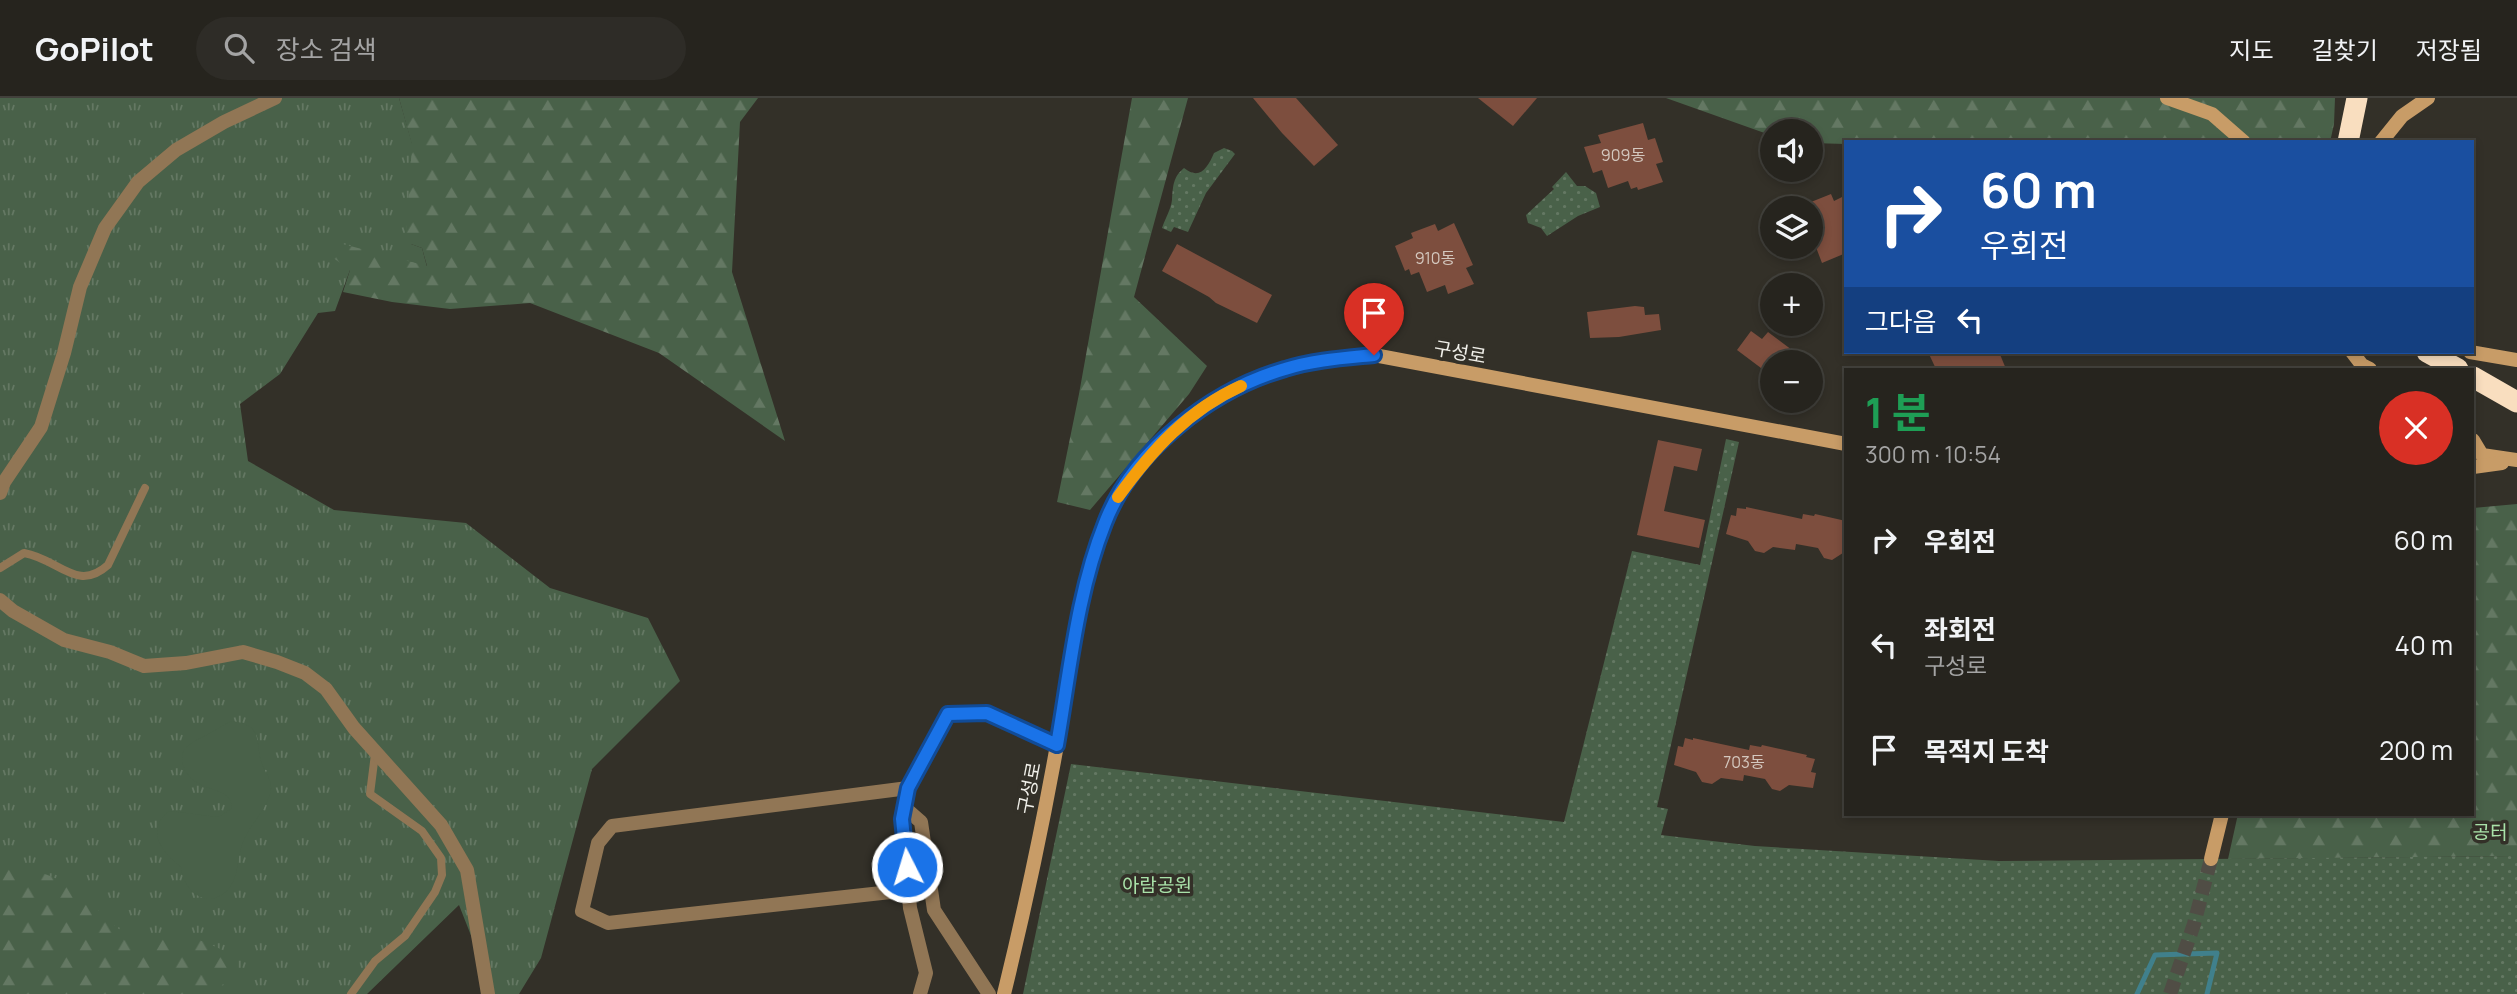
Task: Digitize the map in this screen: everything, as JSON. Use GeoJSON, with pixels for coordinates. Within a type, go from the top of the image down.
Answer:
{"type":"FeatureCollection","features":[{"type":"Feature","properties":{"kind":"highway"},"geometry":{"type":"LineString","coordinates":[[2348,140],[2357,98]]}},
{"type":"Feature","properties":{"kind":"highway"},"geometry":{"type":"LineString","coordinates":[[2431,354],[2456,368]]}},
{"type":"Feature","properties":{"kind":"highway"},"geometry":{"type":"LineString","coordinates":[[2474,378],[2517,402]]}},
{"type":"Feature","properties":{"kind":"street"},"geometry":{"type":"LineString","coordinates":[[0,493],[4,482],[41,428],[64,353],[80,287],[105,228],[138,182],[176,150],[224,122],[275,98]]}},
{"type":"Feature","properties":{"kind":"street"},"geometry":{"type":"LineString","coordinates":[[2167,98],[2213,114],[2242,140]]}},
{"type":"Feature","properties":{"kind":"street"},"geometry":{"type":"LineString","coordinates":[[2383,140],[2402,116],[2428,98]]}},
{"type":"Feature","properties":{"kind":"street"},"geometry":{"type":"LineString","coordinates":[[2474,353],[2517,360]]}},
{"type":"Feature","properties":{"kind":"street"},"geometry":{"type":"LineString","coordinates":[[2354,354],[2368,368]]}},
{"type":"Feature","properties":{"kind":"street","name":"구성로"},"geometry":{"type":"LineString","coordinates":[[1004,994],[1031,876],[1096,547],[1117,498],[1158,444],[1181,424],[1229,391],[1285,369],[1374,355],[1844,444]]}},
{"type":"Feature","properties":{"kind":"street"},"geometry":{"type":"LineString","coordinates":[[2474,442],[2482,455],[2517,460]]}},
{"type":"Feature","properties":{"kind":"street"},"geometry":{"type":"LineString","coordinates":[[2474,467],[2517,460]]}},
{"type":"Feature","properties":{"kind":"street"},"geometry":{"type":"LineString","coordinates":[[0,600],[64,640],[110,652],[144,666],[186,663],[243,652],[305,673],[326,689],[354,728],[441,825],[467,870],[488,994]]}},
{"type":"Feature","properties":{"kind":"street"},"geometry":{"type":"LineString","coordinates":[[920,994],[926,973],[910,908],[902,819],[908,788],[948,714],[987,713],[1057,745]]}},
{"type":"Feature","properties":{"kind":"street"},"geometry":{"type":"LineString","coordinates":[[908,788],[612,826],[598,843],[582,911],[608,923],[909,890]]}},
{"type":"Feature","properties":{"kind":"street"},"geometry":{"type":"LineString","coordinates":[[905,808],[921,822],[933,910],[989,994]]}},
{"type":"Feature","properties":{"kind":"street"},"geometry":{"type":"LineString","coordinates":[[2211,859],[2222,816]]}},
{"type":"Feature","properties":{"kind":"lane"},"geometry":{"type":"LineString","coordinates":[[0,568],[24,553],[51,561],[77,576],[90,577],[98,574],[108,565],[145,488]]}},
{"type":"Feature","properties":{"kind":"lane"},"geometry":{"type":"LineString","coordinates":[[351,994],[375,961],[405,936],[435,892],[442,875],[442,859],[422,831],[370,794],[376,751]]}},
{"type":"Feature","properties":{"kind":"green space"},"geometry":{"type":"Polygon","coordinates":[[[0,98],[399,98],[413,147],[411,244],[422,248],[427,267],[350,270],[335,311],[318,313],[280,374],[240,404],[248,461],[334,510],[466,523],[550,588],[648,618],[680,681],[592,769],[541,958],[519,994],[494,994],[459,905],[367,994],[0,994],[0,98]]]}},
{"type":"Feature","properties":{"kind":"green space"},"geometry":{"type":"Polygon","coordinates":[[[399,98],[758,98],[740,122],[732,272],[785,441],[659,353],[530,303],[450,309],[392,302],[343,292],[350,270],[332,257],[331,241],[427,266],[422,248],[411,244],[406,237],[412,145],[399,98]]]}},
{"type":"Feature","properties":{"kind":"green space"},"geometry":{"type":"Polygon","coordinates":[[[1132,98],[1188,98],[1134,297],[1207,366],[1189,394],[1090,510],[1057,502],[1132,98]]]}},
{"type":"Feature","properties":{"kind":"green space"},"geometry":{"type":"Polygon","coordinates":[[[1666,98],[2335,98],[2330,140],[1844,140],[1844,144],[1823,143],[1823,119],[1760,119],[1760,131],[1666,98]]]}},
{"type":"Feature","properties":{"kind":"green space"},"geometry":{"type":"Polygon","coordinates":[[[1224,148],[1235,154],[1206,193],[1188,232],[1174,227],[1171,232],[1162,228],[1178,175],[1184,168],[1195,173],[1203,171],[1214,153],[1224,148]]]}},
{"type":"Feature","properties":{"kind":"green space"},"geometry":{"type":"Polygon","coordinates":[[[1566,172],[1577,186],[1585,186],[1596,193],[1600,207],[1578,216],[1547,236],[1541,228],[1528,223],[1526,215],[1554,189],[1552,187],[1566,172]]]}},
{"type":"Feature","properties":{"kind":"green space","name":"아람공원"},"geometry":{"type":"Polygon","coordinates":[[[1726,439],[1739,442],[1657,807],[1668,809],[1661,835],[1755,846],[1999,861],[2517,856],[2517,994],[1023,994],[1071,764],[1564,822],[1632,551],[1700,565],[1726,439]]]}},
{"type":"Feature","properties":{"kind":"green space","name":"공터"},"geometry":{"type":"Polygon","coordinates":[[[2517,504],[2517,856],[2228,859],[2238,816],[2474,816],[2474,508],[2517,504]]]}},
{"type":"Feature","properties":{"kind":"green space"},"geometry":{"type":"Polygon","coordinates":[[[231,721],[249,727],[257,736],[260,757],[271,790],[265,806],[243,842],[229,888],[221,895],[206,898],[192,891],[181,867],[168,855],[157,834],[162,819],[169,811],[218,817],[231,809],[231,801],[227,796],[203,786],[188,774],[182,758],[190,744],[231,721]]]}},
{"type":"Feature","properties":{"kind":"green space"},"geometry":{"type":"Polygon","coordinates":[[[0,864],[32,870],[63,881],[88,899],[115,926],[131,935],[152,939],[184,937],[210,944],[235,956],[238,970],[229,981],[206,994],[0,994],[0,864]]]}},
{"type":"Feature","properties":{"kind":"building"},"geometry":{"type":"Polygon","coordinates":[[[1253,98],[1296,98],[1338,145],[1314,166],[1253,98]]]}},
{"type":"Feature","properties":{"kind":"building"},"geometry":{"type":"Polygon","coordinates":[[[1478,98],[1537,98],[1513,126],[1478,98]]]}},
{"type":"Feature","properties":{"kind":"building"},"geometry":{"type":"Polygon","coordinates":[[[1643,123],[1648,140],[1655,138],[1663,162],[1656,164],[1663,182],[1638,190],[1637,187],[1631,189],[1628,181],[1608,188],[1602,170],[1593,173],[1584,147],[1601,143],[1598,135],[1643,123]]]}},
{"type":"Feature","properties":{"kind":"building"},"geometry":{"type":"Polygon","coordinates":[[[1831,194],[1834,201],[1844,196],[1844,254],[1822,263],[1823,197],[1831,194]]]}},
{"type":"Feature","properties":{"kind":"building"},"geometry":{"type":"Polygon","coordinates":[[[1454,223],[1473,265],[1466,268],[1474,284],[1448,294],[1445,285],[1427,292],[1419,272],[1411,275],[1409,269],[1405,271],[1395,246],[1413,238],[1411,233],[1435,224],[1438,231],[1454,223]]]}},
{"type":"Feature","properties":{"kind":"building"},"geometry":{"type":"Polygon","coordinates":[[[1177,244],[1272,295],[1257,323],[1216,303],[1162,271],[1177,244]]]}},
{"type":"Feature","properties":{"kind":"building"},"geometry":{"type":"Polygon","coordinates":[[[1644,307],[1645,315],[1659,314],[1661,330],[1619,337],[1590,338],[1587,312],[1644,307]]]}},
{"type":"Feature","properties":{"kind":"building"},"geometry":{"type":"Polygon","coordinates":[[[1751,331],[1762,339],[1765,336],[1773,336],[1792,350],[1760,350],[1760,367],[1737,350],[1751,331]]]}},
{"type":"Feature","properties":{"kind":"building"},"geometry":{"type":"Polygon","coordinates":[[[1929,354],[2000,354],[2006,368],[1936,368],[1929,354]]]}},
{"type":"Feature","properties":{"kind":"building"},"geometry":{"type":"Polygon","coordinates":[[[1658,440],[1702,449],[1697,471],[1674,466],[1664,511],[1705,520],[1699,548],[1637,535],[1658,440]]]}},
{"type":"Feature","properties":{"kind":"building"},"geometry":{"type":"Polygon","coordinates":[[[1737,508],[1802,519],[1803,514],[1815,514],[1844,521],[1844,552],[1832,560],[1824,558],[1818,548],[1796,544],[1795,550],[1773,547],[1764,553],[1755,551],[1748,541],[1726,534],[1731,515],[1736,516],[1737,508]]]}},
{"type":"Feature","properties":{"kind":"building"},"geometry":{"type":"Polygon","coordinates":[[[1685,738],[1749,750],[1750,745],[1762,745],[1807,755],[1806,757],[1815,759],[1811,772],[1816,773],[1813,788],[1789,785],[1780,791],[1772,789],[1765,779],[1744,775],[1743,781],[1721,778],[1712,784],[1702,782],[1696,772],[1674,765],[1678,746],[1683,747],[1685,738]]]}},
{"type":"Feature","properties":{"kind":"waterway"},"geometry":{"type":"LineString","coordinates":[[2137,994],[2155,955],[2217,953],[2207,994]]}},
{"type":"Feature","properties":{"kind":"tunnel"},"geometry":{"type":"LineString","coordinates":[[2170,994],[2194,924],[2211,859]]}},
{"type":"Feature","properties":{"kind":"slow traffic"},"geometry":{"type":"LineString","coordinates":[[1118,497],[1158,444],[1181,424],[1229,391],[1241,386]]}},
{"type":"Feature","properties":{"kind":"route"},"geometry":{"type":"LineString","coordinates":[[907,867],[902,819],[908,788],[948,714],[987,713],[1057,745],[1073,646],[1096,547],[1117,498],[1158,444],[1181,424],[1229,391],[1255,380],[1285,369],[1318,362],[1374,355]]}}]}
